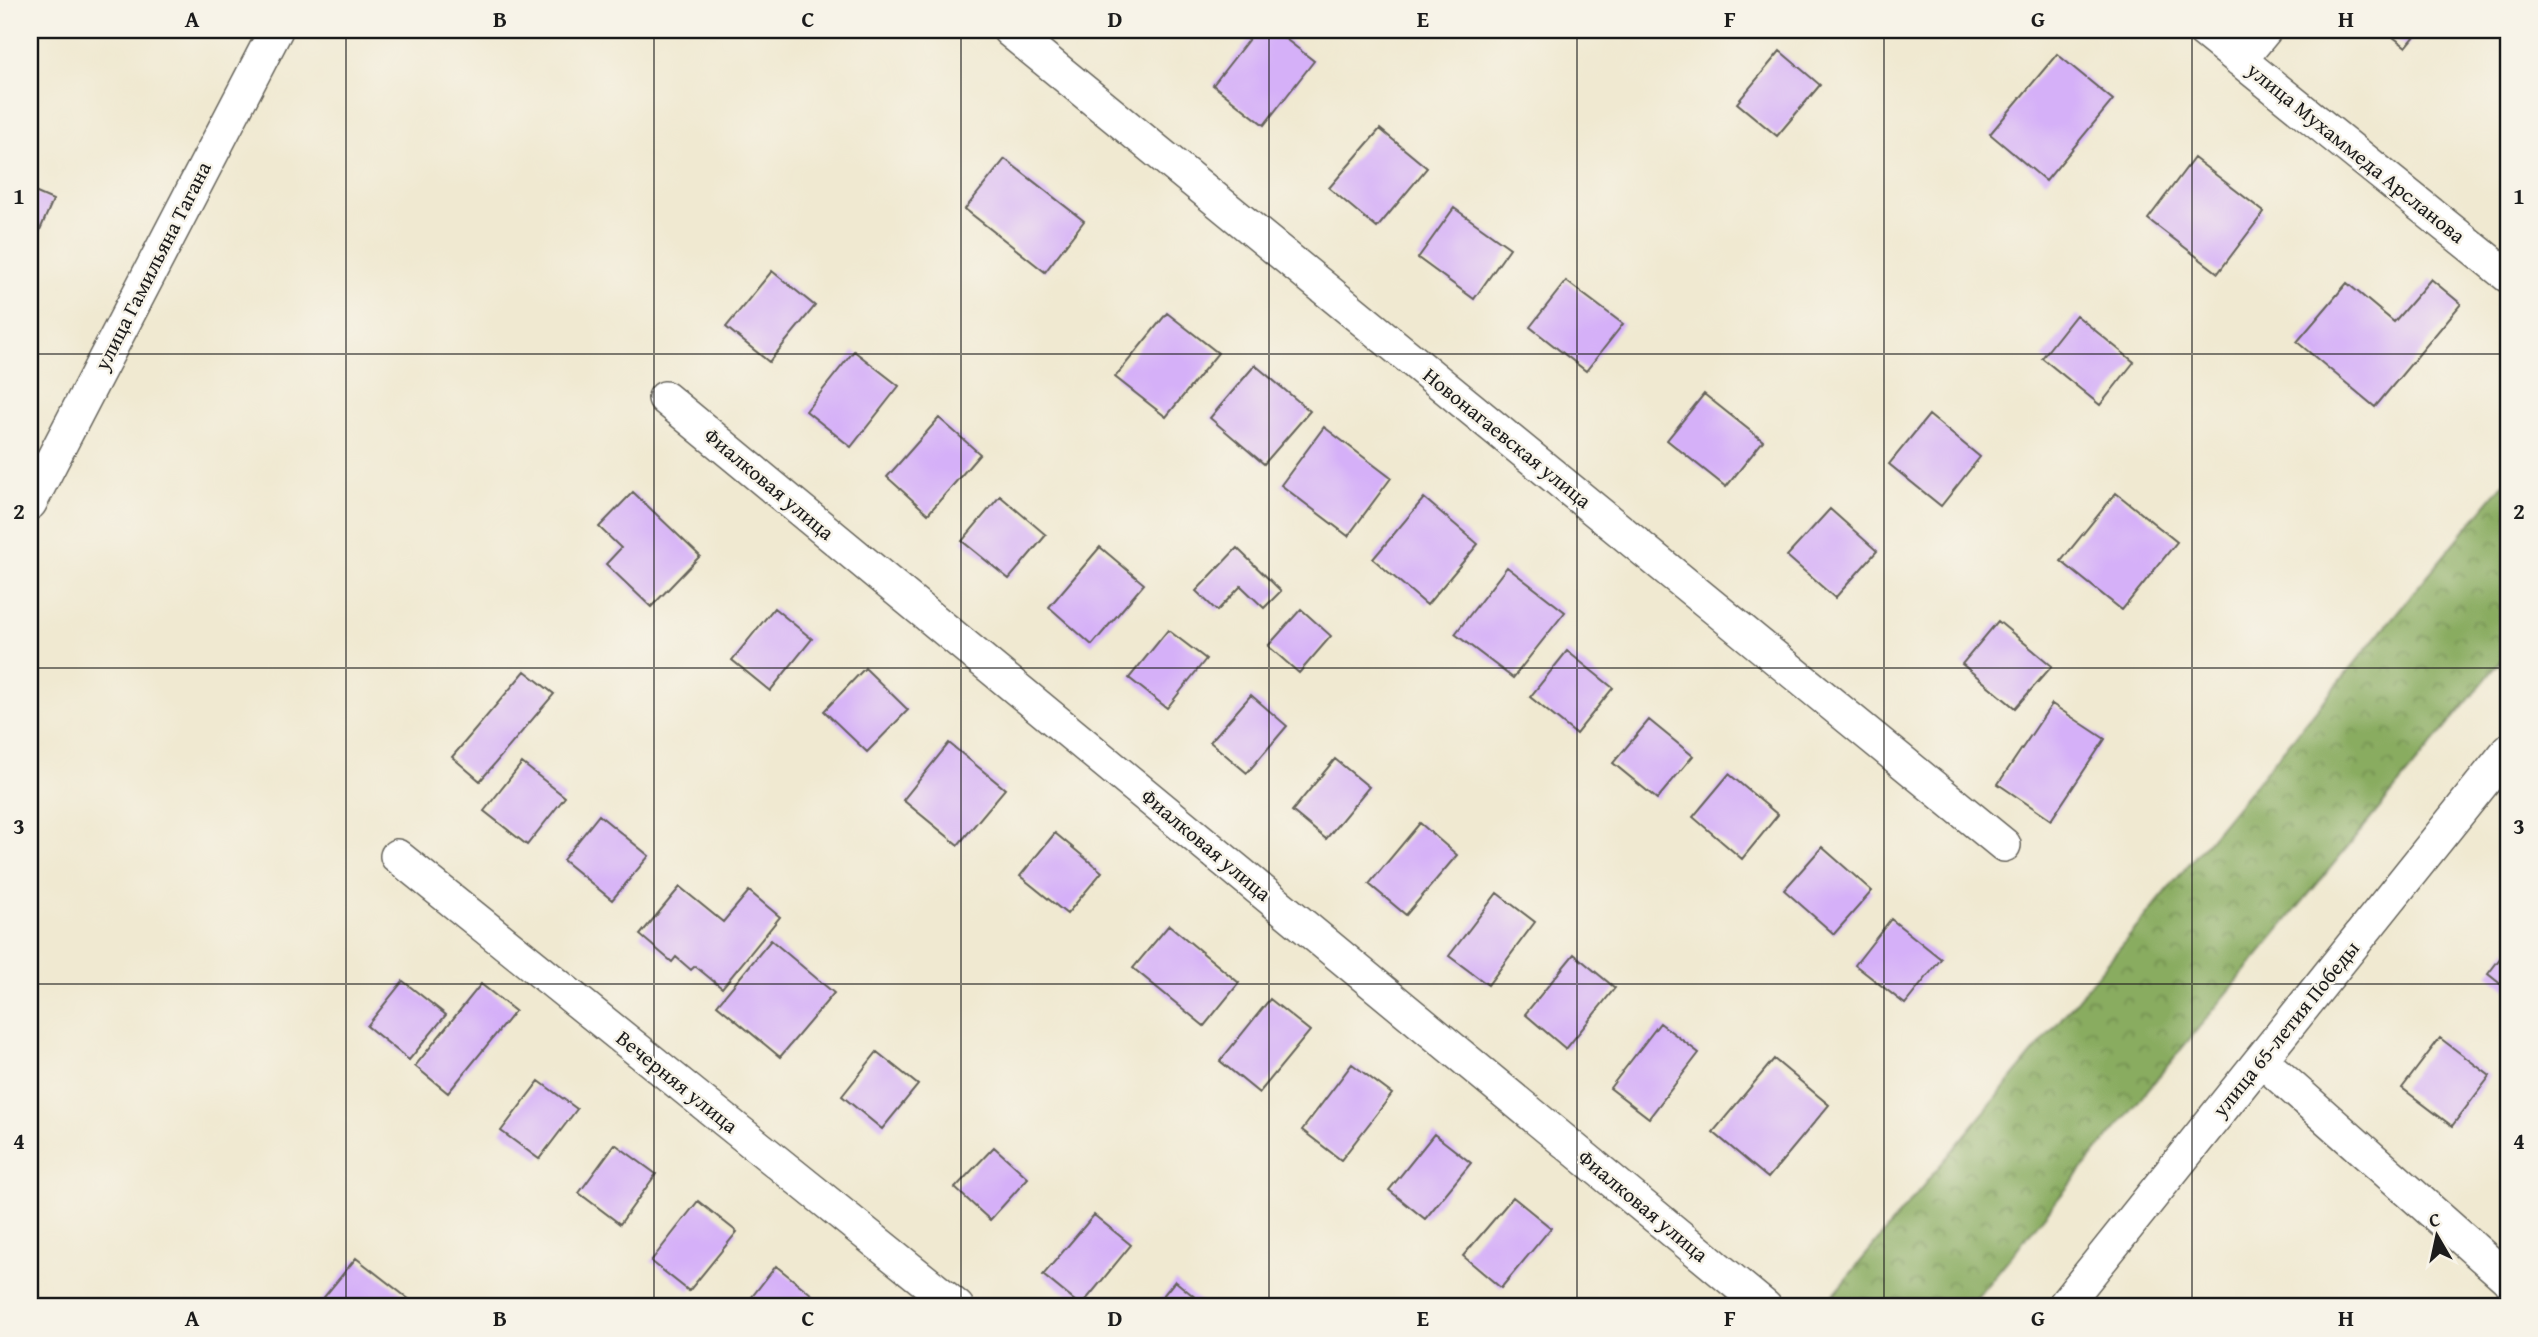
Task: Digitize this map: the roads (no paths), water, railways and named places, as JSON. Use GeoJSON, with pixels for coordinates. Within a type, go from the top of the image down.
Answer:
{"type":"FeatureCollection","features":[{"type":"Feature","properties":{"kind":"street","name":"улица Гамильяна Тагана"},"geometry":{"type":"LineString","coordinates":[[30,503],[276,30]]}},
{"type":"Feature","properties":{"kind":"street","name":"Новонагаевская улица"},"geometry":{"type":"LineString","coordinates":[[1009,30],[2004,845]]}},
{"type":"Feature","properties":{"kind":"street","name":"улица Мухаммеда Арсланова"},"geometry":{"type":"LineString","coordinates":[[2203,30],[2508,276]]}},
{"type":"Feature","properties":{"kind":"street"},"geometry":{"type":"LineString","coordinates":[[2240,60],[2265,30]]}},
{"type":"Feature","properties":{"kind":"street","name":"Фиалковая улица"},"geometry":{"type":"LineString","coordinates":[[665,398],[1748,1302]]}},
{"type":"Feature","properties":{"kind":"street","name":"улица 65-летия Победы"},"geometry":{"type":"LineString","coordinates":[[2063,1307],[2508,751]]}},
{"type":"Feature","properties":{"kind":"street","name":"Вечерняя улица"},"geometry":{"type":"LineString","coordinates":[[397,856],[957,1307]]}},
{"type":"Feature","properties":{"kind":"street"},"geometry":{"type":"LineString","coordinates":[[2261,1060],[2508,1279]]}}]}
